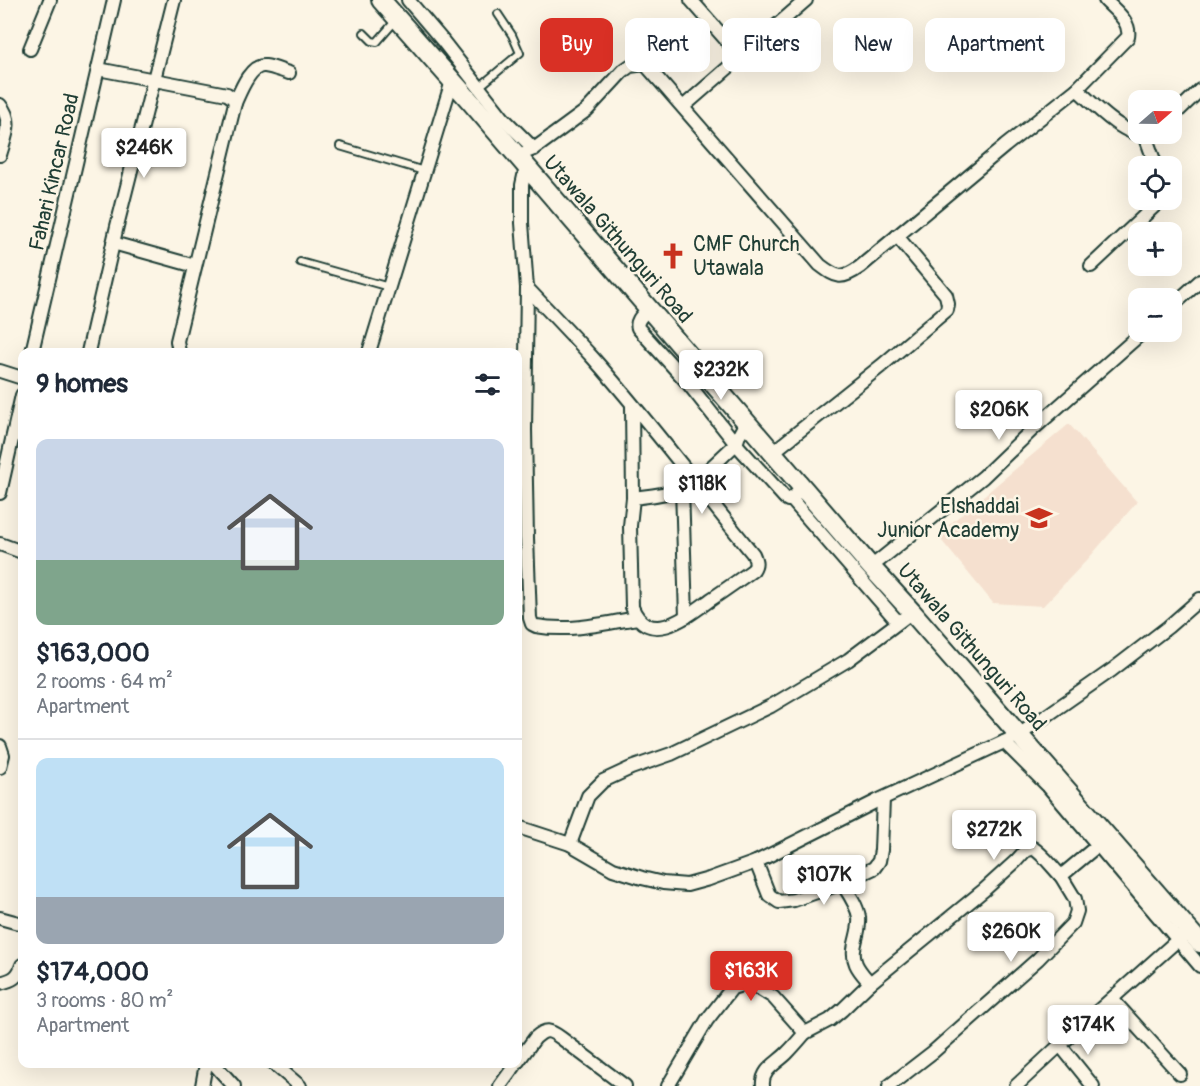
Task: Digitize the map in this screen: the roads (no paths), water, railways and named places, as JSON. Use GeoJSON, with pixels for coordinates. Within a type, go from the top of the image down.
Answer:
{"type":"FeatureCollection","features":[{"type":"Feature","properties":{"kind":"street"},"geometry":{"type":"LineString","coordinates":[[30,49],[50,0]]}},
{"type":"Feature","properties":{"kind":"street","name":"Fahari Kincar Road"},"geometry":{"type":"LineString","coordinates":[[33,348],[114,0]]}},
{"type":"Feature","properties":{"kind":"street"},"geometry":{"type":"LineString","coordinates":[[89,348],[174,0]]}},
{"type":"Feature","properties":{"kind":"street","name":"Utawala Githunguri Road"},"geometry":{"type":"LineString","coordinates":[[381,0],[452,81],[474,95],[497,123],[521,162],[773,452],[797,493],[871,567],[905,617],[1189,938]]}},
{"type":"Feature","properties":{"kind":"street"},"geometry":{"type":"LineString","coordinates":[[408,0],[442,40],[474,95]]}},
{"type":"Feature","properties":{"kind":"street"},"geometry":{"type":"LineString","coordinates":[[691,0],[722,35]]}},
{"type":"Feature","properties":{"kind":"street"},"geometry":{"type":"LineString","coordinates":[[785,18],[806,0]]}},
{"type":"Feature","properties":{"kind":"street"},"geometry":{"type":"LineString","coordinates":[[637,618],[588,627],[561,629],[536,626],[532,624],[530,618],[525,430],[527,288],[522,223],[521,162],[534,149],[587,110],[623,71],[630,66],[645,64],[820,265],[832,274],[840,276],[850,274],[1077,89],[1128,37],[1127,23],[1105,0]]}},
{"type":"Feature","properties":{"kind":"street"},"geometry":{"type":"LineString","coordinates":[[427,53],[442,40]]}},
{"type":"Feature","properties":{"kind":"street"},"geometry":{"type":"LineString","coordinates":[[178,348],[177,341],[235,103],[248,76],[256,68],[263,65],[289,73]]}},
{"type":"Feature","properties":{"kind":"street"},"geometry":{"type":"LineString","coordinates":[[98,69],[227,94],[233,98],[235,103]]}},
{"type":"Feature","properties":{"kind":"street"},"geometry":{"type":"LineString","coordinates":[[683,107],[724,72]]}},
{"type":"Feature","properties":{"kind":"street"},"geometry":{"type":"LineString","coordinates":[[370,348],[452,81]]}},
{"type":"Feature","properties":{"kind":"street"},"geometry":{"type":"LineString","coordinates":[[1077,89],[1098,109],[1128,130]]}},
{"type":"Feature","properties":{"kind":"street"},"geometry":{"type":"LineString","coordinates":[[1182,107],[1200,90]]}},
{"type":"Feature","properties":{"kind":"street"},"geometry":{"type":"LineString","coordinates":[[0,105],[6,112],[8,126],[0,155]]}},
{"type":"Feature","properties":{"kind":"street"},"geometry":{"type":"LineString","coordinates":[[497,123],[534,149]]}},
{"type":"Feature","properties":{"kind":"street"},"geometry":{"type":"LineString","coordinates":[[1091,266],[1150,210]]}},
{"type":"Feature","properties":{"kind":"street"},"geometry":{"type":"LineString","coordinates":[[773,452],[947,310],[946,296],[897,236]]}},
{"type":"Feature","properties":{"kind":"street"},"geometry":{"type":"LineString","coordinates":[[113,243],[195,266]]}},
{"type":"Feature","properties":{"kind":"street"},"geometry":{"type":"LineString","coordinates":[[1182,297],[1200,281]]}},
{"type":"Feature","properties":{"kind":"street"},"geometry":{"type":"LineString","coordinates":[[527,288],[593,359],[632,406],[694,481],[753,554],[756,565],[753,570],[676,624],[657,627],[644,624],[637,618],[632,607],[630,526],[633,498],[632,406]]}},
{"type":"Feature","properties":{"kind":"street"},"geometry":{"type":"LineString","coordinates":[[570,844],[588,796],[603,781],[671,754],[771,706],[848,660],[905,617],[797,493],[788,500],[785,498],[638,328],[638,320],[649,308]]}},
{"type":"Feature","properties":{"kind":"street"},"geometry":{"type":"LineString","coordinates":[[871,567],[983,477],[1032,430],[1132,342]]}},
{"type":"Feature","properties":{"kind":"street"},"geometry":{"type":"LineString","coordinates":[[687,382],[701,369]]}},
{"type":"Feature","properties":{"kind":"street"},"geometry":{"type":"LineString","coordinates":[[0,371],[18,377]]}},
{"type":"Feature","properties":{"kind":"street"},"geometry":{"type":"LineString","coordinates":[[633,498],[664,494],[694,481],[736,444],[746,422]]}},
{"type":"Feature","properties":{"kind":"street"},"geometry":{"type":"LineString","coordinates":[[0,493],[18,423]]}},
{"type":"Feature","properties":{"kind":"street"},"geometry":{"type":"LineString","coordinates":[[682,488],[686,617]]}},
{"type":"Feature","properties":{"kind":"street"},"geometry":{"type":"LineString","coordinates":[[0,544],[18,551]]}},
{"type":"Feature","properties":{"kind":"street"},"geometry":{"type":"LineString","coordinates":[[522,828],[570,844],[613,869],[663,883],[687,885],[709,879],[756,862],[1011,738],[1112,670],[1200,599]]}},
{"type":"Feature","properties":{"kind":"street"},"geometry":{"type":"LineString","coordinates":[[1011,738],[1097,846],[1189,938],[1200,966]]}},
{"type":"Feature","properties":{"kind":"street"},"geometry":{"type":"LineString","coordinates":[[0,746],[3,755],[0,767]]}},
{"type":"Feature","properties":{"kind":"street"},"geometry":{"type":"LineString","coordinates":[[756,862],[769,895],[779,902],[794,900],[842,883],[874,868],[879,861],[881,850],[883,799]]}},
{"type":"Feature","properties":{"kind":"street"},"geometry":{"type":"LineString","coordinates":[[1061,876],[1097,846]]}},
{"type":"Feature","properties":{"kind":"street"},"geometry":{"type":"LineString","coordinates":[[763,1086],[762,1082],[767,1070],[788,1053],[805,1033],[830,1020],[870,983],[984,890],[1024,851],[1033,848],[1040,852],[1061,876],[1075,898],[1077,911],[1073,923],[1038,959],[933,1052],[889,1086]]}},
{"type":"Feature","properties":{"kind":"street"},"geometry":{"type":"LineString","coordinates":[[842,883],[854,902],[858,916],[859,931],[853,953],[856,965],[870,983]]}},
{"type":"Feature","properties":{"kind":"street"},"geometry":{"type":"LineString","coordinates":[[0,918],[18,923]]}},
{"type":"Feature","properties":{"kind":"street"},"geometry":{"type":"LineString","coordinates":[[1016,1086],[1112,999],[1189,938]]}},
{"type":"Feature","properties":{"kind":"street"},"geometry":{"type":"LineString","coordinates":[[0,984],[18,976]]}},
{"type":"Feature","properties":{"kind":"street"},"geometry":{"type":"LineString","coordinates":[[668,1086],[707,1020],[732,988],[742,985],[755,986],[772,997],[805,1033]]}},
{"type":"Feature","properties":{"kind":"street"},"geometry":{"type":"LineString","coordinates":[[1112,999],[1180,1074]]}},
{"type":"Feature","properties":{"kind":"street"},"geometry":{"type":"LineString","coordinates":[[522,1056],[542,1032],[554,1033],[625,1086]]}},
{"type":"Feature","properties":{"kind":"street"},"geometry":{"type":"LineString","coordinates":[[1060,1045],[1093,1086]]}},
{"type":"Feature","properties":{"kind":"street"},"geometry":{"type":"LineString","coordinates":[[202,1086],[206,1068]]}},
{"type":"Feature","properties":{"kind":"street"},"geometry":{"type":"LineString","coordinates":[[218,1068],[234,1086]]}},
{"type":"Feature","properties":{"kind":"street"},"geometry":{"type":"LineString","coordinates":[[279,1068],[300,1086]]}},
{"type":"Feature","properties":{"kind":"street"},"geometry":{"type":"LineString","coordinates":[[500,1086],[513,1068]]}},
{"type":"Feature","properties":{"kind":"lane"},"geometry":{"type":"LineString","coordinates":[[474,95],[520,53],[512,35],[498,14]]}},
{"type":"Feature","properties":{"kind":"lane"},"geometry":{"type":"LineString","coordinates":[[364,33],[372,41],[377,42],[397,19]]}},
{"type":"Feature","properties":{"kind":"lane"},"geometry":{"type":"LineString","coordinates":[[340,146],[425,171]]}},
{"type":"Feature","properties":{"kind":"lane"},"geometry":{"type":"LineString","coordinates":[[300,262],[389,286]]}},
{"type":"Feature","properties":{"kind":"place","name":"CMF Church Utawala"},"geometry":{"type":"Point","coordinates":[673,256]}},
{"type":"Feature","properties":{"kind":"place","name":"Elshaddai Junior Academy"},"geometry":{"type":"Point","coordinates":[1039,518]}}]}
